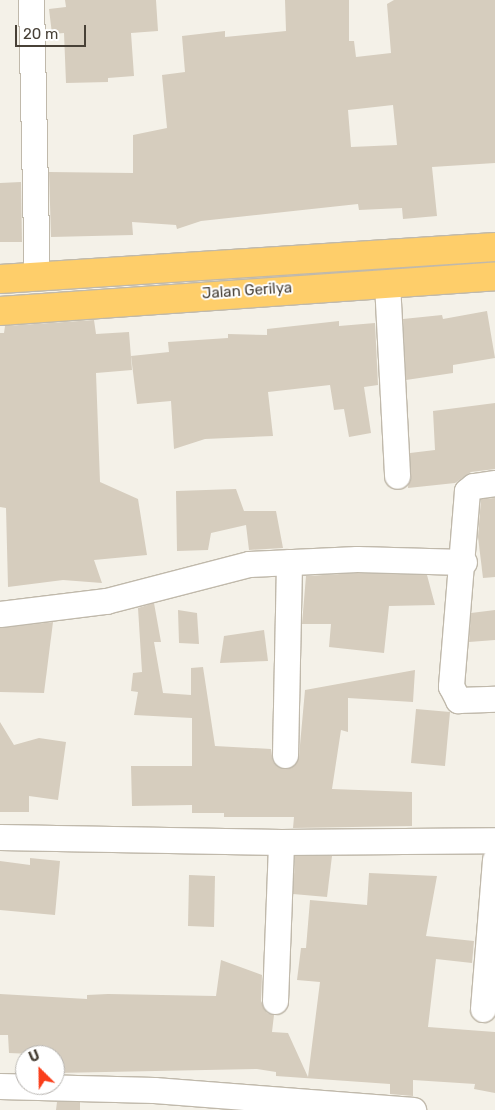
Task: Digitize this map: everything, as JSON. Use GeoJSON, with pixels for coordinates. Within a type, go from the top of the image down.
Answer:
{"type":"FeatureCollection","features":[{"type":"Feature","properties":{"kind":"highway","name":"Jalan Gerilya"},"geometry":{"type":"LineString","coordinates":[[0,279],[495,247]]}},
{"type":"Feature","properties":{"kind":"highway"},"geometry":{"type":"LineString","coordinates":[[163,268],[167,296]]}},
{"type":"Feature","properties":{"kind":"highway","name":"Jalan Gerilya"},"geometry":{"type":"LineString","coordinates":[[0,311],[167,296],[495,276]]}},
{"type":"Feature","properties":{"kind":"street"},"geometry":{"type":"LineString","coordinates":[[31,0],[37,276]]}},
{"type":"Feature","properties":{"kind":"street"},"geometry":{"type":"LineString","coordinates":[[387,283],[397,476]]}},
{"type":"Feature","properties":{"kind":"street"},"geometry":{"type":"LineString","coordinates":[[495,483],[473,486],[467,490],[464,562],[451,686],[458,700],[495,699]]}},
{"type":"Feature","properties":{"kind":"street"},"geometry":{"type":"LineString","coordinates":[[0,614],[106,600],[206,572],[249,564],[289,562],[464,562]]}},
{"type":"Feature","properties":{"kind":"street"},"geometry":{"type":"LineString","coordinates":[[286,755],[289,562]]}},
{"type":"Feature","properties":{"kind":"street"},"geometry":{"type":"LineString","coordinates":[[0,837],[281,842],[495,840]]}},
{"type":"Feature","properties":{"kind":"street"},"geometry":{"type":"LineString","coordinates":[[275,1001],[281,842]]}},
{"type":"Feature","properties":{"kind":"street"},"geometry":{"type":"LineString","coordinates":[[483,1009],[495,859]]}},
{"type":"Feature","properties":{"kind":"street"},"geometry":{"type":"LineString","coordinates":[[0,1086],[154,1100],[413,1110]]}},
{"type":"Feature","properties":{"kind":"building"},"geometry":{"type":"Polygon","coordinates":[[[65,0],[156,0],[158,31],[131,33],[134,76],[108,78],[108,82],[66,83],[64,33],[52,34],[49,9],[66,7],[65,0]]]}},
{"type":"Feature","properties":{"kind":"building"},"geometry":{"type":"Polygon","coordinates":[[[285,0],[349,0],[349,41],[354,41],[356,57],[391,53],[387,4],[394,0],[495,0],[495,163],[432,167],[437,216],[403,219],[402,208],[359,210],[358,204],[201,221],[177,229],[176,225],[132,222],[133,235],[51,237],[49,172],[133,173],[133,135],[167,128],[162,75],[185,72],[182,36],[225,31],[225,37],[286,31],[285,0]],[[393,105],[348,110],[351,147],[397,145],[393,105]]]}},
{"type":"Feature","properties":{"kind":"building"},"geometry":{"type":"Polygon","coordinates":[[[21,182],[22,242],[0,242],[0,183],[21,182]]]}},
{"type":"Feature","properties":{"kind":"building"},"geometry":{"type":"Polygon","coordinates":[[[487,311],[495,358],[453,365],[453,373],[406,380],[403,319],[442,315],[443,319],[487,311]]]}},
{"type":"Feature","properties":{"kind":"building"},"geometry":{"type":"Polygon","coordinates":[[[94,320],[96,334],[129,332],[132,370],[96,373],[100,482],[138,499],[147,555],[94,560],[102,583],[63,580],[8,587],[6,508],[0,507],[0,333],[4,333],[5,326],[94,320]]]}},
{"type":"Feature","properties":{"kind":"building"},"geometry":{"type":"Polygon","coordinates":[[[339,321],[339,326],[375,323],[378,385],[364,387],[371,433],[349,437],[344,409],[334,410],[330,385],[268,392],[273,436],[205,439],[174,449],[171,401],[137,404],[131,356],[169,352],[168,342],[228,338],[228,334],[267,335],[267,329],[339,321]]]}},
{"type":"Feature","properties":{"kind":"building"},"geometry":{"type":"Polygon","coordinates":[[[495,403],[495,469],[471,472],[455,483],[408,488],[410,453],[435,450],[433,411],[495,403]]]}},
{"type":"Feature","properties":{"kind":"building"},"geometry":{"type":"Polygon","coordinates":[[[236,489],[244,511],[276,511],[283,548],[249,550],[246,525],[211,533],[208,550],[177,551],[176,491],[236,489]]]}},
{"type":"Feature","properties":{"kind":"building"},"geometry":{"type":"Polygon","coordinates":[[[495,498],[495,577],[483,578],[478,537],[481,499],[495,498]]]}},
{"type":"Feature","properties":{"kind":"building"},"geometry":{"type":"Polygon","coordinates":[[[357,573],[427,575],[435,605],[389,606],[384,653],[329,647],[331,624],[302,624],[306,576],[357,573]]]}},
{"type":"Feature","properties":{"kind":"building"},"geometry":{"type":"Polygon","coordinates":[[[154,603],[161,642],[154,642],[163,693],[191,695],[191,668],[203,667],[215,746],[271,749],[273,762],[284,769],[292,767],[299,756],[305,690],[415,670],[413,702],[348,698],[348,732],[341,730],[332,789],[412,792],[412,826],[293,828],[294,817],[224,817],[224,813],[192,813],[192,805],[132,806],[131,766],[192,766],[192,718],[134,715],[138,692],[131,691],[133,673],[142,672],[138,608],[154,603]]]}},
{"type":"Feature","properties":{"kind":"building"},"geometry":{"type":"Polygon","coordinates":[[[178,610],[197,613],[199,644],[179,643],[178,610]]]}},
{"type":"Feature","properties":{"kind":"building"},"geometry":{"type":"Polygon","coordinates":[[[495,610],[495,640],[469,642],[471,613],[495,610]]]}},
{"type":"Feature","properties":{"kind":"building"},"geometry":{"type":"Polygon","coordinates":[[[53,622],[44,693],[0,692],[0,628],[53,622]]]}},
{"type":"Feature","properties":{"kind":"building"},"geometry":{"type":"Polygon","coordinates":[[[264,630],[268,661],[220,663],[224,636],[264,630]]]}},
{"type":"Feature","properties":{"kind":"building"},"geometry":{"type":"Polygon","coordinates":[[[416,709],[450,712],[445,766],[411,763],[416,709]]]}},
{"type":"Feature","properties":{"kind":"building"},"geometry":{"type":"Polygon","coordinates":[[[0,722],[14,745],[39,738],[66,742],[58,800],[29,796],[29,812],[0,812],[0,722]]]}},
{"type":"Feature","properties":{"kind":"building"},"geometry":{"type":"Polygon","coordinates":[[[295,856],[332,856],[327,897],[293,894],[295,856]]]}},
{"type":"Feature","properties":{"kind":"building"},"geometry":{"type":"Polygon","coordinates":[[[30,858],[60,861],[55,915],[0,910],[0,861],[30,865],[30,858]]]}},
{"type":"Feature","properties":{"kind":"building"},"geometry":{"type":"Polygon","coordinates":[[[369,873],[437,876],[426,936],[474,941],[472,963],[436,959],[428,1027],[495,1032],[495,1093],[474,1089],[475,1084],[413,1080],[413,1096],[390,1094],[390,1084],[276,1076],[276,1072],[257,1069],[65,1073],[65,1045],[15,1045],[15,1053],[9,1053],[8,1035],[0,1035],[0,994],[87,999],[87,995],[108,994],[216,996],[221,960],[262,975],[261,1001],[267,1013],[274,1015],[272,1032],[288,1033],[308,1077],[320,982],[297,980],[301,948],[306,948],[310,900],[367,905],[369,873]]]}},
{"type":"Feature","properties":{"kind":"building"},"geometry":{"type":"Polygon","coordinates":[[[189,875],[215,876],[214,927],[188,926],[189,875]]]}},
{"type":"Feature","properties":{"kind":"building"},"geometry":{"type":"Polygon","coordinates":[[[57,1102],[80,1102],[80,1110],[56,1110],[57,1102]]]}}]}
